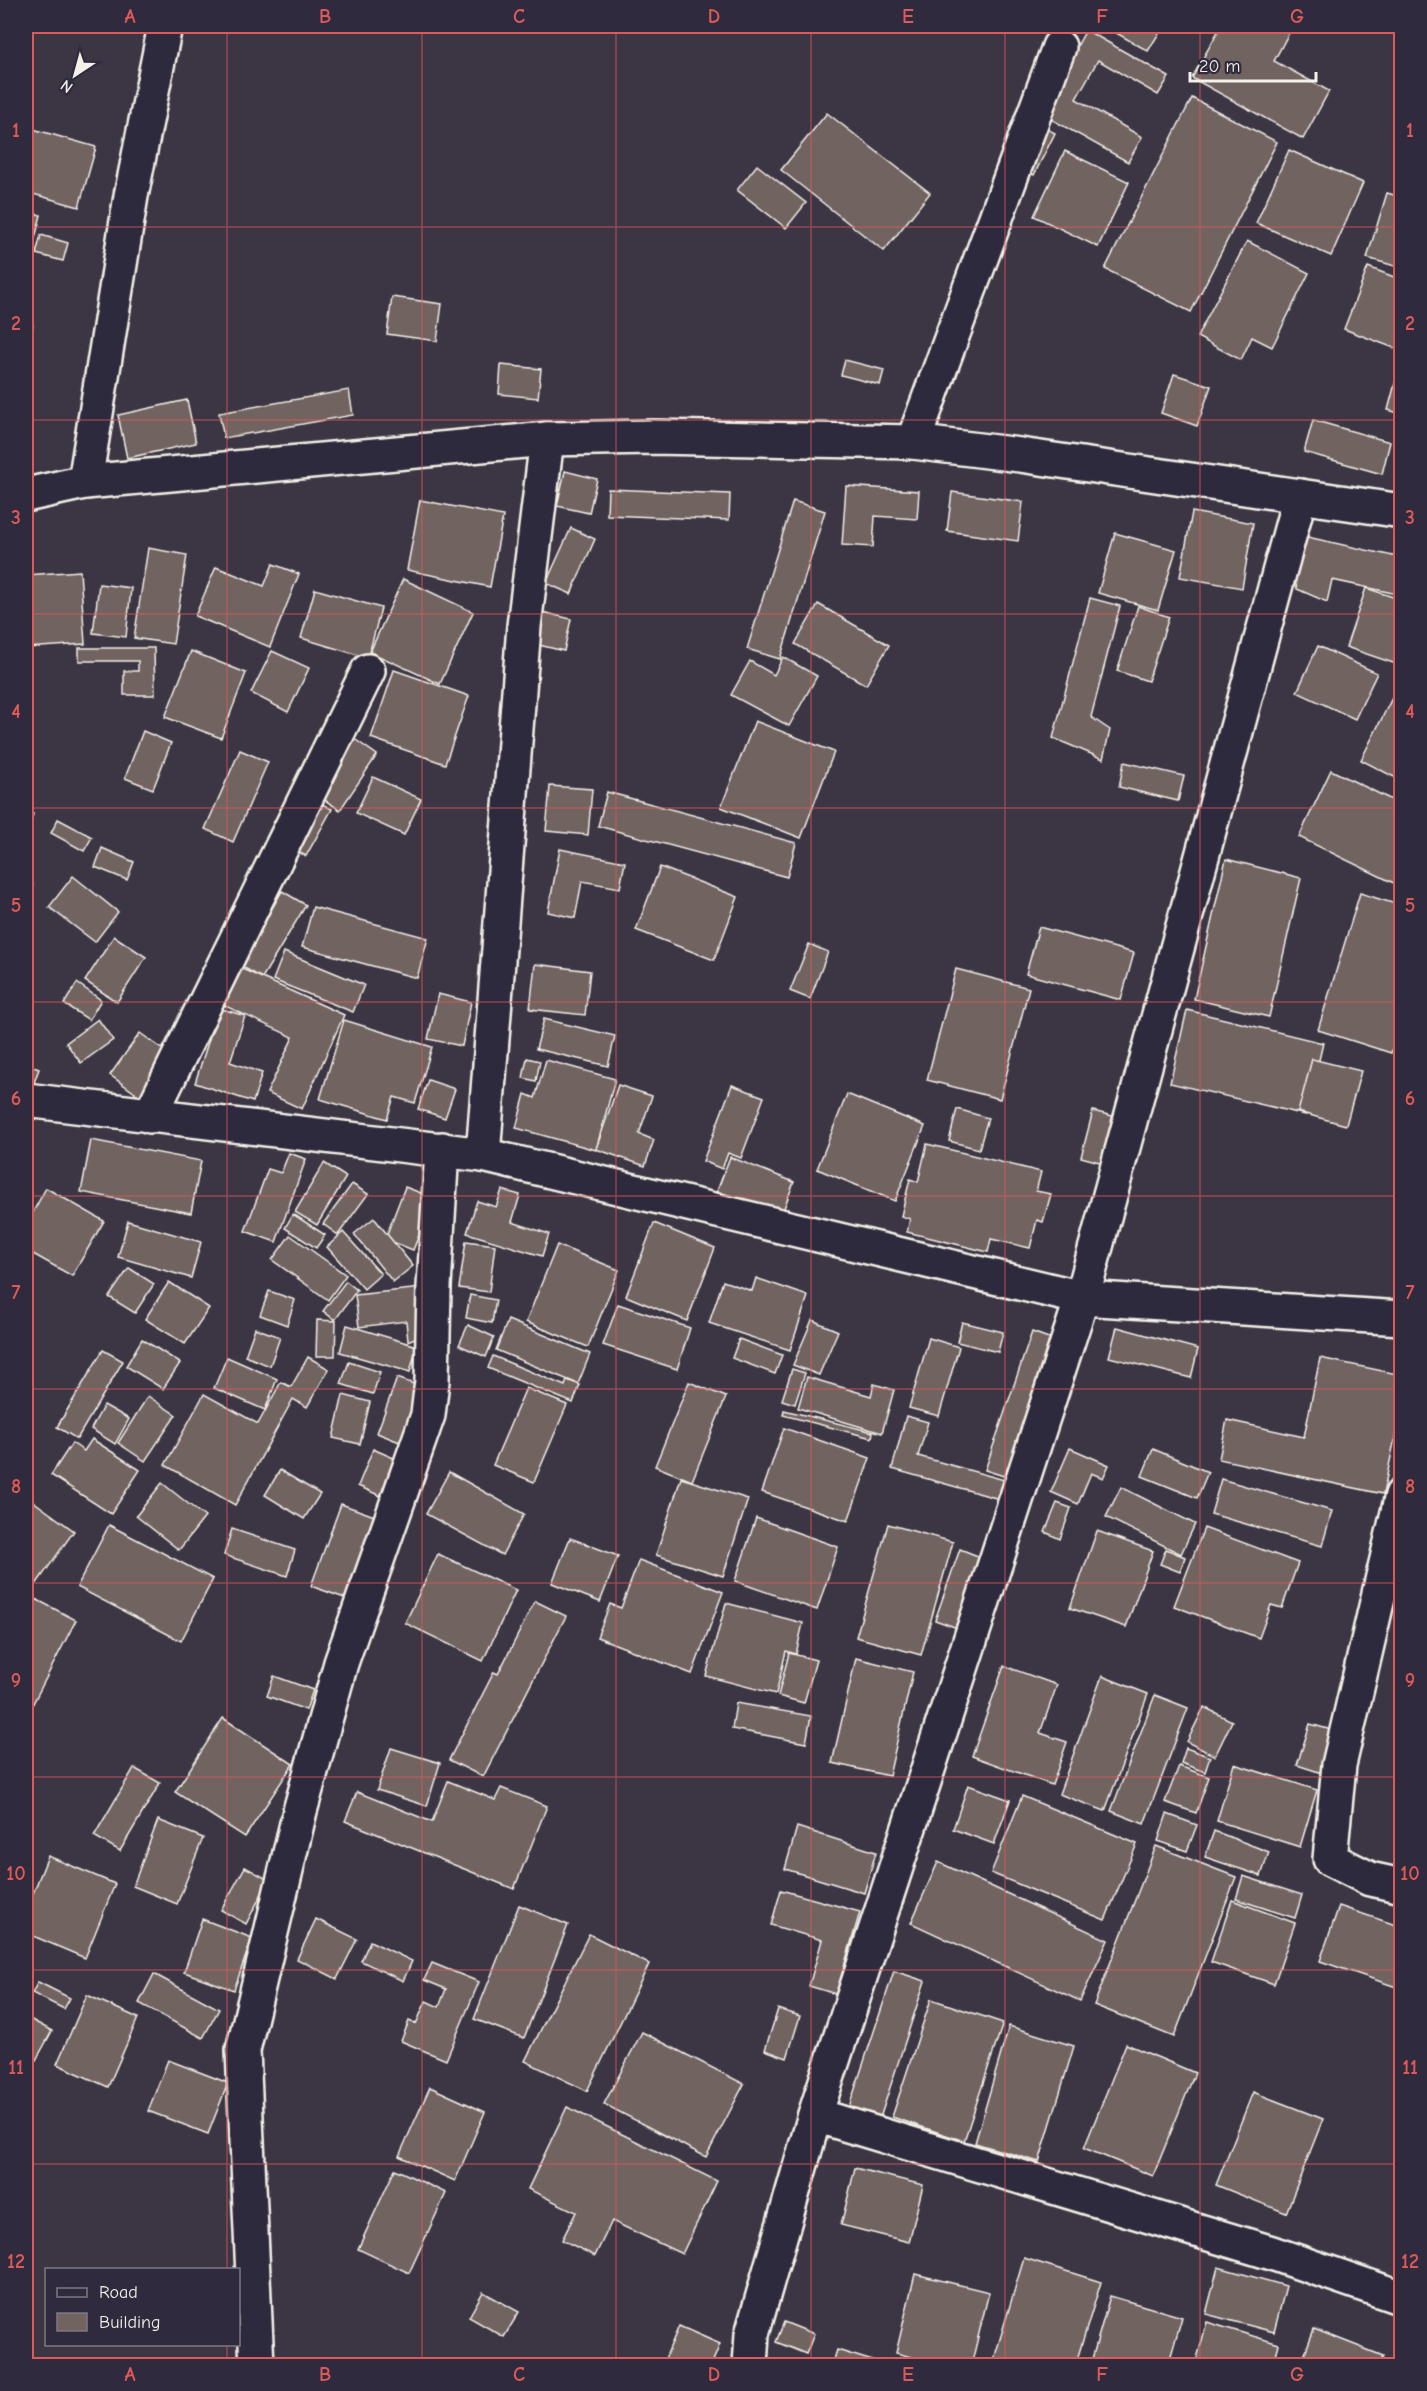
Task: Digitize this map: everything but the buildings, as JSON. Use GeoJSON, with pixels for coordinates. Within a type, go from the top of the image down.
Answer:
{"type":"FeatureCollection","features":[{"type":"Feature","properties":{"kind":"street"},"geometry":{"type":"LineString","coordinates":[[85,482],[131,196],[165,26]]}},
{"type":"Feature","properties":{"kind":"street"},"geometry":{"type":"LineString","coordinates":[[913,442],[1059,47]]}},
{"type":"Feature","properties":{"kind":"street"},"geometry":{"type":"LineString","coordinates":[[26,495],[85,482],[547,439],[652,437],[913,442],[1020,455],[1401,511]]}},
{"type":"Feature","properties":{"kind":"street"},"geometry":{"type":"LineString","coordinates":[[483,1155],[524,626],[547,439]]}},
{"type":"Feature","properties":{"kind":"street"},"geometry":{"type":"LineString","coordinates":[[750,2366],[752,2334],[815,2115],[1082,1298],[1300,496]]}},
{"type":"Feature","properties":{"kind":"street"},"geometry":{"type":"LineString","coordinates":[[150,1116],[368,671]]}},
{"type":"Feature","properties":{"kind":"street"},"geometry":{"type":"LineString","coordinates":[[26,1100],[483,1155],[1082,1298],[1401,1318]]}},
{"type":"Feature","properties":{"kind":"street"},"geometry":{"type":"LineString","coordinates":[[257,2366],[243,2050],[300,1811],[341,1663],[428,1415],[432,1381],[434,1287],[442,1149]]}},
{"type":"Feature","properties":{"kind":"street"},"geometry":{"type":"LineString","coordinates":[[1401,1495],[1339,1766],[1330,1859],[1370,1879],[1401,1886]]}},
{"type":"Feature","properties":{"kind":"street"},"geometry":{"type":"LineString","coordinates":[[815,2115],[1272,2253],[1401,2298]]}}]}
